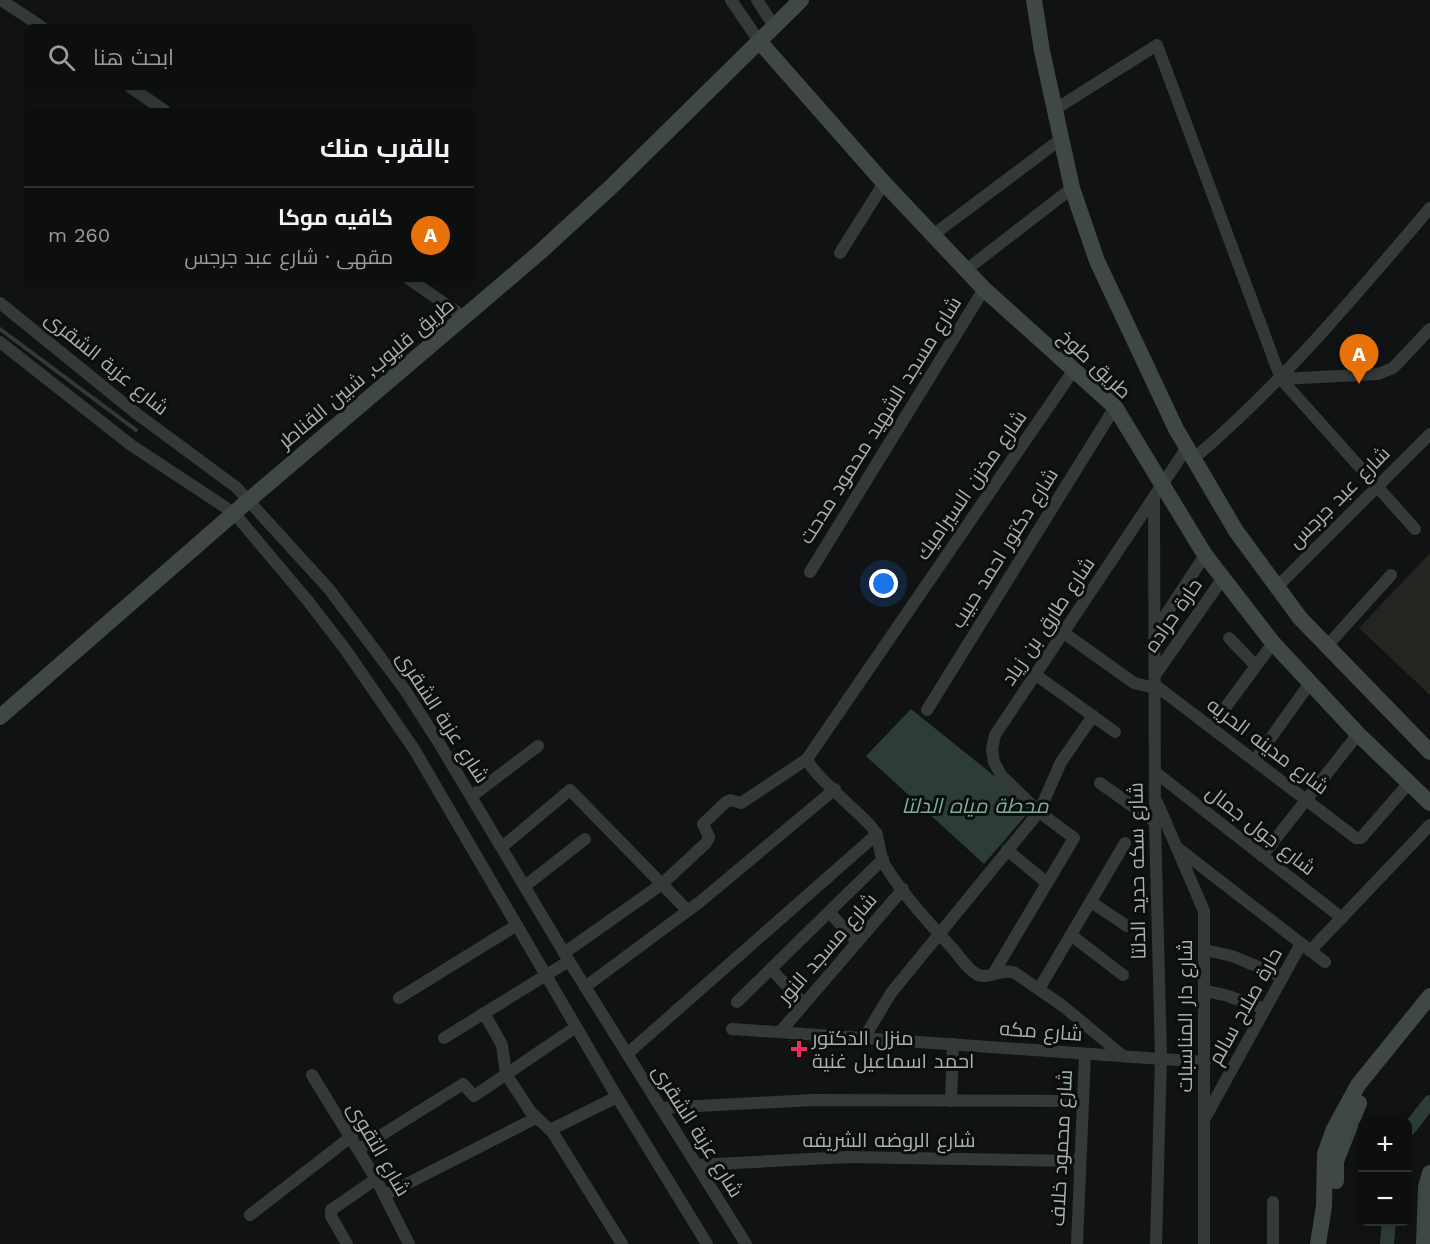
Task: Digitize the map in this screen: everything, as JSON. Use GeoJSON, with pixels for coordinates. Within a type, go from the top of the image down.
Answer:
{"type":"FeatureCollection","features":[{"type":"Feature","properties":{"kind":"main road","name":"طريق قليوب, شبين القناطر"},"geometry":{"type":"LineString","coordinates":[[0,717],[464,317],[612,186],[801,0]]}},
{"type":"Feature","properties":{"kind":"main road","name":"طريق طوخ"},"geometry":{"type":"LineString","coordinates":[[1034,0],[1054,110],[1072,188],[1097,261],[1189,454],[1236,531],[1276,587],[1326,647],[1430,752]]}},
{"type":"Feature","properties":{"kind":"main road","name":"طريق طوخ"},"geometry":{"type":"LineString","coordinates":[[759,41],[884,183],[984,289],[1115,407],[1159,492],[1273,643],[1358,734],[1430,803]]}},
{"type":"Feature","properties":{"kind":"main road"},"geometry":{"type":"LineString","coordinates":[[1318,1244],[1324,1206],[1325,1154],[1334,1129],[1364,1076],[1430,996]]}},
{"type":"Feature","properties":{"kind":"main road"},"geometry":{"type":"LineString","coordinates":[[1330,1244],[1336,1198],[1336,1161],[1357,1105],[1383,1068],[1430,1011]]}},
{"type":"Feature","properties":{"kind":"main road"},"geometry":{"type":"LineString","coordinates":[[1424,1244],[1426,1187],[1430,1173]]}},
{"type":"Feature","properties":{"kind":"street"},"geometry":{"type":"LineString","coordinates":[[1,0],[37,24]]}},
{"type":"Feature","properties":{"kind":"street","name":"طريق طوخ"},"geometry":{"type":"LineString","coordinates":[[731,0],[759,41]]}},
{"type":"Feature","properties":{"kind":"street"},"geometry":{"type":"LineString","coordinates":[[757,0],[774,26]]}},
{"type":"Feature","properties":{"kind":"street"},"geometry":{"type":"LineString","coordinates":[[1054,110],[1157,45],[1281,379],[1415,529]]}},
{"type":"Feature","properties":{"kind":"street"},"geometry":{"type":"LineString","coordinates":[[134,90],[161,108]]}},
{"type":"Feature","properties":{"kind":"street"},"geometry":{"type":"LineString","coordinates":[[933,235],[1061,139]]}},
{"type":"Feature","properties":{"kind":"street"},"geometry":{"type":"LineString","coordinates":[[840,253],[884,183]]}},
{"type":"Feature","properties":{"kind":"street"},"geometry":{"type":"LineString","coordinates":[[966,270],[1072,188]]}},
{"type":"Feature","properties":{"kind":"street","name":"شارع طارق بن زياد"},"geometry":{"type":"LineString","coordinates":[[1047,883],[1074,838],[1039,812],[1001,775],[994,762],[992,749],[995,735],[1159,492],[1189,454],[1238,422],[1281,379],[1430,208]]}},
{"type":"Feature","properties":{"kind":"street"},"geometry":{"type":"LineString","coordinates":[[413,282],[464,317]]}},
{"type":"Feature","properties":{"kind":"street","name":"شارع مسجد الشهيد محمود مدحت"},"geometry":{"type":"LineString","coordinates":[[810,572],[984,289]]}},
{"type":"Feature","properties":{"kind":"street","name":"شارع عزبة الشقرى"},"geometry":{"type":"LineString","coordinates":[[0,303],[137,414],[222,475],[249,500],[329,589],[368,638],[405,690],[472,796],[566,957],[746,1244]]}},
{"type":"Feature","properties":{"kind":"street"},"geometry":{"type":"LineString","coordinates":[[1281,379],[1378,374],[1394,368],[1430,330]]}},
{"type":"Feature","properties":{"kind":"street"},"geometry":{"type":"LineString","coordinates":[[0,342],[131,445],[234,513],[308,602],[381,699],[441,792],[617,1097],[707,1244]]}},
{"type":"Feature","properties":{"kind":"street","name":"شارع مخزن السيراميك"},"geometry":{"type":"LineString","coordinates":[[809,765],[1073,371]]}},
{"type":"Feature","properties":{"kind":"street","name":"شارع دكتور احمد حبيب"},"geometry":{"type":"LineString","coordinates":[[927,710],[1115,407]]}},
{"type":"Feature","properties":{"kind":"street","name":"شارع عبد جرجس"},"geometry":{"type":"LineString","coordinates":[[1276,587],[1430,434]]}},
{"type":"Feature","properties":{"kind":"street","name":"شارع سكه حديد الدلتا"},"geometry":{"type":"LineString","coordinates":[[1156,1244],[1161,1057],[1155,822],[1155,632],[1159,492]]}},
{"type":"Feature","properties":{"kind":"street"},"geometry":{"type":"LineString","coordinates":[[1155,632],[1205,555]]}},
{"type":"Feature","properties":{"kind":"street"},"geometry":{"type":"LineString","coordinates":[[1326,647],[1391,575]]}},
{"type":"Feature","properties":{"kind":"street","name":"حارة حراده"},"geometry":{"type":"LineString","coordinates":[[1155,683],[1223,578]]}},
{"type":"Feature","properties":{"kind":"street","name":"شارع مدينه الحريه"},"geometry":{"type":"LineString","coordinates":[[1064,633],[1125,677],[1155,683],[1358,839],[1409,783]]}},
{"type":"Feature","properties":{"kind":"street"},"geometry":{"type":"LineString","coordinates":[[1229,638],[1256,666]]}},
{"type":"Feature","properties":{"kind":"street"},"geometry":{"type":"LineString","coordinates":[[1211,727],[1273,643]]}},
{"type":"Feature","properties":{"kind":"street"},"geometry":{"type":"LineString","coordinates":[[1036,675],[1115,732]]}},
{"type":"Feature","properties":{"kind":"street"},"geometry":{"type":"LineString","coordinates":[[1254,760],[1310,683]]}},
{"type":"Feature","properties":{"kind":"street"},"geometry":{"type":"LineString","coordinates":[[864,1038],[891,993],[1039,812],[1061,762],[1094,717]]}},
{"type":"Feature","properties":{"kind":"street"},"geometry":{"type":"LineString","coordinates":[[1262,856],[1358,734]]}},
{"type":"Feature","properties":{"kind":"street"},"geometry":{"type":"LineString","coordinates":[[472,796],[538,746]]}},
{"type":"Feature","properties":{"kind":"street"},"geometry":{"type":"LineString","coordinates":[[444,1038],[546,975],[566,957],[662,884],[706,843],[709,837],[704,824],[726,802],[730,800],[741,803],[809,765],[877,834],[883,859],[903,889],[976,975],[1012,972],[1039,989],[1123,1056]]}},
{"type":"Feature","properties":{"kind":"street","name":"شارع جول جمال"},"geometry":{"type":"LineString","coordinates":[[1155,772],[1342,918]]}},
{"type":"Feature","properties":{"kind":"street"},"geometry":{"type":"LineString","coordinates":[[1100,783],[1155,822]]}},
{"type":"Feature","properties":{"kind":"street"},"geometry":{"type":"LineString","coordinates":[[585,987],[688,911],[835,789]]}},
{"type":"Feature","properties":{"kind":"street"},"geometry":{"type":"LineString","coordinates":[[502,847],[570,790],[688,911]]}},
{"type":"Feature","properties":{"kind":"street","name":"شارع دار المناسبات"},"geometry":{"type":"LineString","coordinates":[[1155,798],[1202,902],[1205,950],[1204,1244]]}},
{"type":"Feature","properties":{"kind":"street","name":"حارة صلاح سالم"},"geometry":{"type":"LineString","coordinates":[[1204,1118],[1283,976],[1306,948],[1342,918],[1430,825]]}},
{"type":"Feature","properties":{"kind":"street"},"geometry":{"type":"LineString","coordinates":[[627,1054],[877,834]]}},
{"type":"Feature","properties":{"kind":"street"},"geometry":{"type":"LineString","coordinates":[[525,886],[585,838]]}},
{"type":"Feature","properties":{"kind":"street"},"geometry":{"type":"LineString","coordinates":[[1039,989],[1125,843]]}},
{"type":"Feature","properties":{"kind":"street"},"geometry":{"type":"LineString","coordinates":[[1178,847],[1324,962]]}},
{"type":"Feature","properties":{"kind":"street"},"geometry":{"type":"LineString","coordinates":[[993,974],[1047,883],[1007,850]]}},
{"type":"Feature","properties":{"kind":"street"},"geometry":{"type":"LineString","coordinates":[[737,1002],[883,859]]}},
{"type":"Feature","properties":{"kind":"street","name":"شارع مسجد النور"},"geometry":{"type":"LineString","coordinates":[[780,1032],[903,889]]}},
{"type":"Feature","properties":{"kind":"street"},"geometry":{"type":"LineString","coordinates":[[1091,902],[1127,926]]}},
{"type":"Feature","properties":{"kind":"street"},"geometry":{"type":"LineString","coordinates":[[829,912],[857,942]]}},
{"type":"Feature","properties":{"kind":"street"},"geometry":{"type":"LineString","coordinates":[[399,998],[517,925]]}},
{"type":"Feature","properties":{"kind":"street"},"geometry":{"type":"LineString","coordinates":[[1071,935],[1123,975]]}},
{"type":"Feature","properties":{"kind":"street"},"geometry":{"type":"LineString","coordinates":[[1205,950],[1232,956],[1283,976]]}},
{"type":"Feature","properties":{"kind":"street"},"geometry":{"type":"LineString","coordinates":[[771,969],[804,1004]]}},
{"type":"Feature","properties":{"kind":"street"},"geometry":{"type":"LineString","coordinates":[[1205,991],[1226,995],[1265,1010]]}},
{"type":"Feature","properties":{"kind":"street"},"geometry":{"type":"LineString","coordinates":[[484,1014],[502,1045],[506,1074],[536,1118],[550,1130],[622,1244]]}},
{"type":"Feature","properties":{"kind":"street"},"geometry":{"type":"LineString","coordinates":[[359,1149],[463,1084],[473,1096],[576,1027]]}},
{"type":"Feature","properties":{"kind":"street","name":"شارع مكه"},"geometry":{"type":"LineString","coordinates":[[732,1029],[1085,1054],[1161,1057],[1204,1062]]}},
{"type":"Feature","properties":{"kind":"street"},"geometry":{"type":"LineString","coordinates":[[951,1101],[953,1044]]}},
{"type":"Feature","properties":{"kind":"street","name":"شارع محمود خلاف"},"geometry":{"type":"LineString","coordinates":[[1077,1244],[1085,1054]]}},
{"type":"Feature","properties":{"kind":"street","name":"شارع التقوى"},"geometry":{"type":"LineString","coordinates":[[312,1075],[352,1136],[409,1244]]}},
{"type":"Feature","properties":{"kind":"street"},"geometry":{"type":"LineString","coordinates":[[550,1130],[617,1097]]}},
{"type":"Feature","properties":{"kind":"street"},"geometry":{"type":"LineString","coordinates":[[661,1108],[813,1100],[1083,1101]]}},
{"type":"Feature","properties":{"kind":"street"},"geometry":{"type":"LineString","coordinates":[[385,1195],[536,1118]]}},
{"type":"Feature","properties":{"kind":"street"},"geometry":{"type":"LineString","coordinates":[[250,1215],[352,1136]]}},
{"type":"Feature","properties":{"kind":"street","name":"شارع الروضه الشريفه"},"geometry":{"type":"LineString","coordinates":[[697,1165],[847,1157],[1080,1161]]}},
{"type":"Feature","properties":{"kind":"street"},"geometry":{"type":"LineString","coordinates":[[347,1244],[331,1216],[331,1210],[376,1179]]}},
{"type":"Feature","properties":{"kind":"street"},"geometry":{"type":"LineString","coordinates":[[1273,1202],[1273,1244]]}},
{"type":"Feature","properties":{"kind":"shaded area"},"geometry":{"type":"Polygon","coordinates":[[[1430,553],[1430,695],[1359,628],[1430,553]]]}},
{"type":"Feature","properties":{"kind":"water","name":"محطة مياه الدلتا"},"geometry":{"type":"Polygon","coordinates":[[[911,709],[1033,807],[984,864],[866,756],[911,709]]]}},
{"type":"Feature","properties":{"kind":"waterway"},"geometry":{"type":"LineString","coordinates":[[0,329],[136,430]]}},
{"type":"Feature","properties":{"kind":"waterway"},"geometry":{"type":"LineString","coordinates":[[1412,1125],[1430,1102]]}},
{"type":"Feature","properties":{"kind":"waterway"},"geometry":{"type":"LineString","coordinates":[[1387,1244],[1389,1226]]}},
{"type":"Feature","properties":{"kind":"place","name":"كافيه موكا"},"geometry":{"type":"Point","coordinates":[1359,384]}},
{"type":"Feature","properties":{"kind":"place","name":"منزل الدكتور احمد اسماعيل غنية"},"geometry":{"type":"Point","coordinates":[799,1049]}}]}
